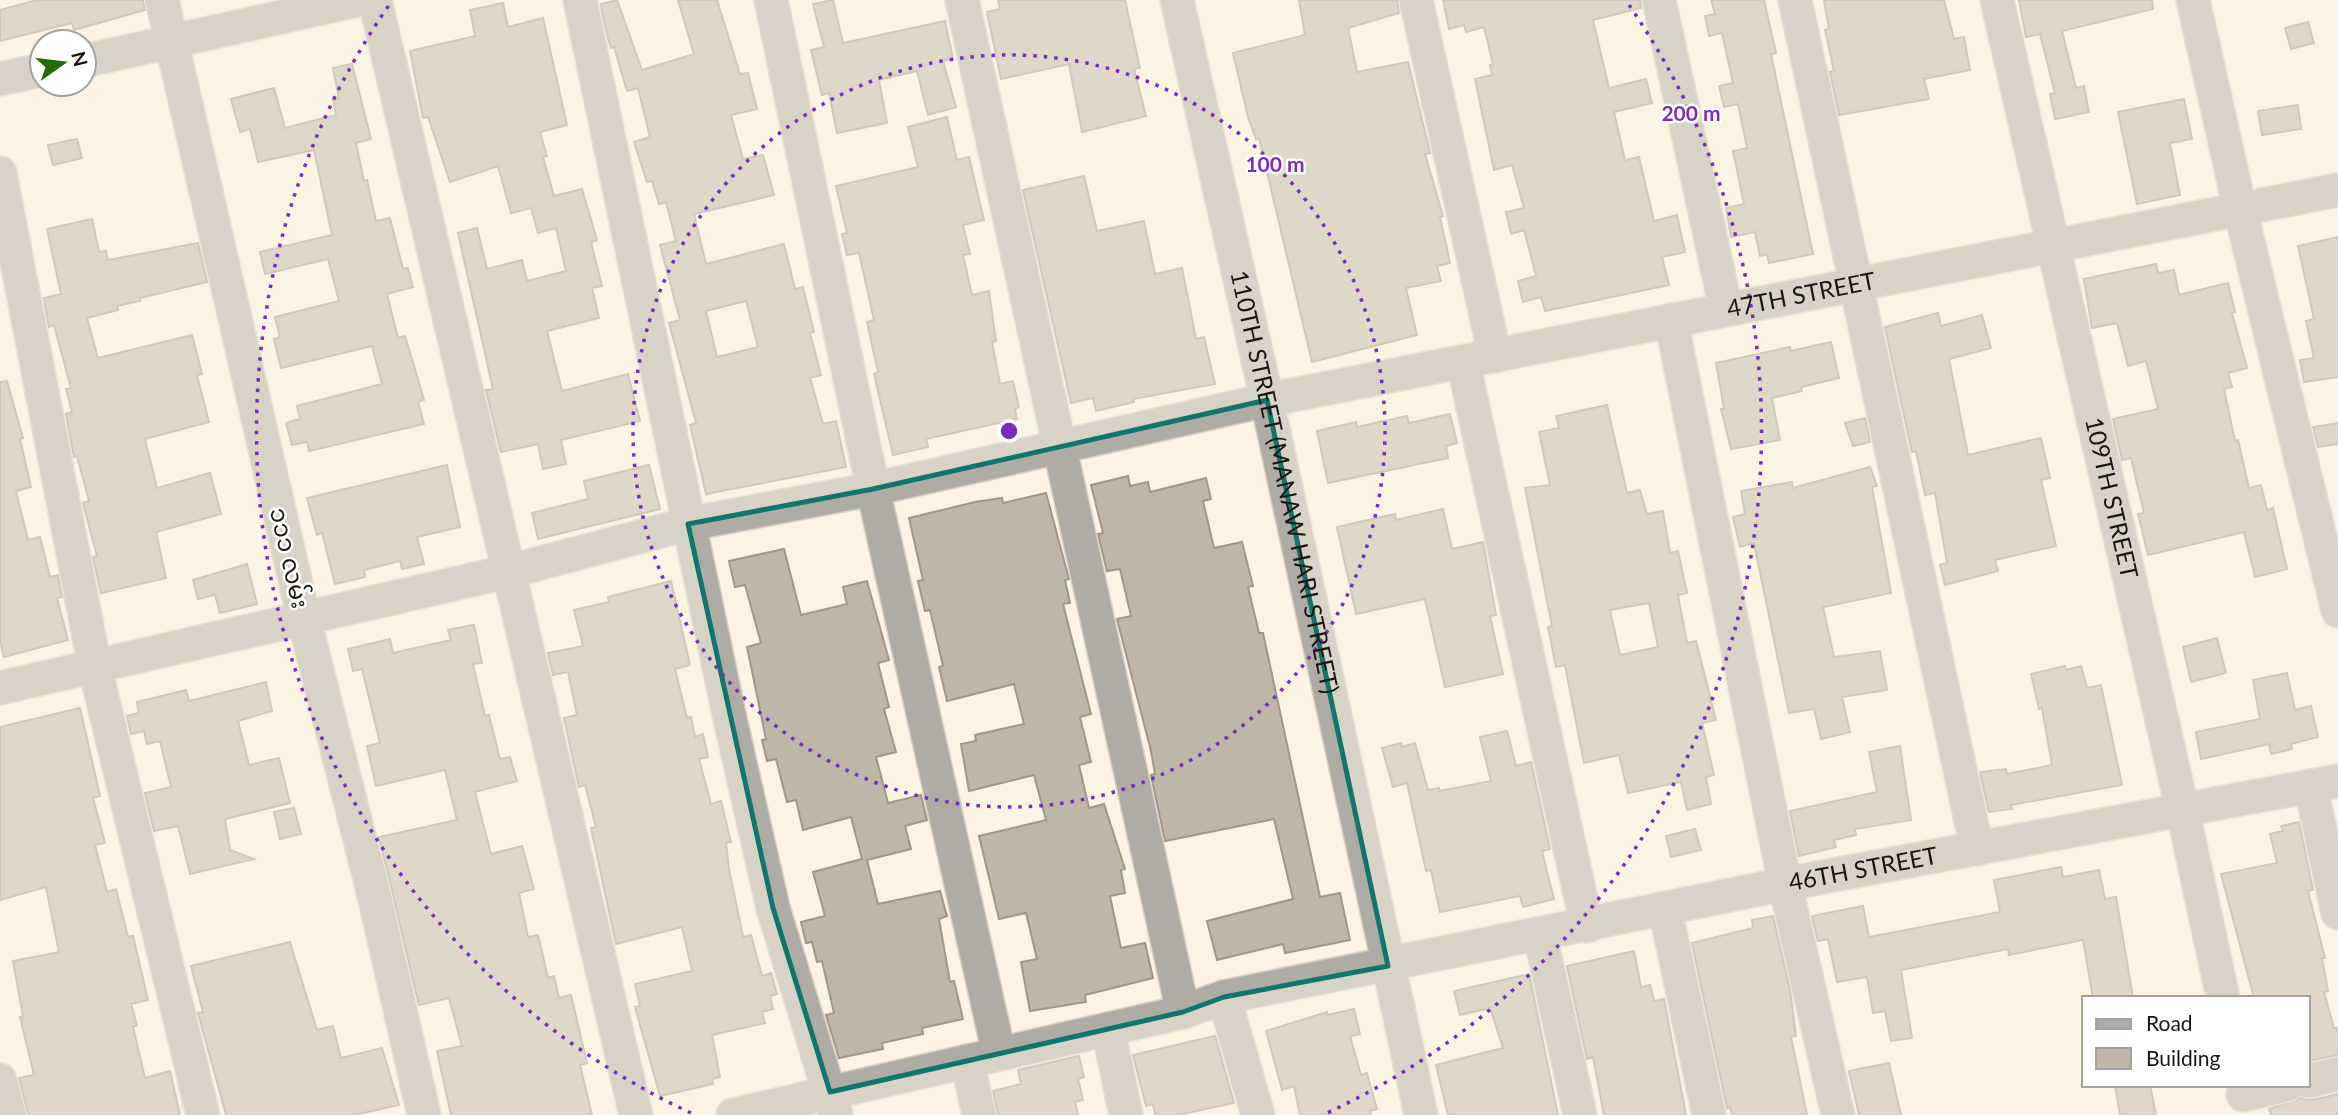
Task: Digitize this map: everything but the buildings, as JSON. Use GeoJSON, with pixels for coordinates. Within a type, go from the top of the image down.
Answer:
{"type":"FeatureCollection","features":[{"type":"Feature","properties":{"kind":"street","name":"၁၁၁ လမ်း"},"geometry":{"type":"LineString","coordinates":[[162,0],[304,620],[373,891],[424,1115]]}},
{"type":"Feature","properties":{"kind":"street"},"geometry":{"type":"LineString","coordinates":[[98,58],[358,0]]}},
{"type":"Feature","properties":{"kind":"street"},"geometry":{"type":"LineString","coordinates":[[375,0],[636,1115]]}},
{"type":"Feature","properties":{"kind":"street"},"geometry":{"type":"LineString","coordinates":[[580,0],[688,524],[773,908],[833,1103]]}},
{"type":"Feature","properties":{"kind":"street"},"geometry":{"type":"LineString","coordinates":[[771,0],[873,489],[999,1054]]}},
{"type":"Feature","properties":{"kind":"street"},"geometry":{"type":"LineString","coordinates":[[962,0],[1183,1012]]}},
{"type":"Feature","properties":{"kind":"street","name":"110TH STREET (MANAW HARI STREET)"},"geometry":{"type":"LineString","coordinates":[[1177,0],[1267,400],[1421,1115]]}},
{"type":"Feature","properties":{"kind":"street"},"geometry":{"type":"LineString","coordinates":[[1416,0],[1479,359],[1587,926]]}},
{"type":"Feature","properties":{"kind":"street"},"geometry":{"type":"LineString","coordinates":[[1659,0],[1726,309]]}},
{"type":"Feature","properties":{"kind":"street"},"geometry":{"type":"LineString","coordinates":[[1795,0],[1977,849]]}},
{"type":"Feature","properties":{"kind":"street","name":"109TH STREET"},"geometry":{"type":"LineString","coordinates":[[1997,0],[2183,811],[2223,996]]}},
{"type":"Feature","properties":{"kind":"street"},"geometry":{"type":"LineString","coordinates":[[2193,0],[2240,209],[2338,611]]}},
{"type":"Feature","properties":{"kind":"street"},"geometry":{"type":"LineString","coordinates":[[0,79],[28,73]]}},
{"type":"Feature","properties":{"kind":"street"},"geometry":{"type":"LineString","coordinates":[[0,173],[95,668],[203,1115]]}},
{"type":"Feature","properties":{"kind":"street","name":"47TH STREET"},"geometry":{"type":"LineString","coordinates":[[0,688],[510,571],[688,524],[873,489],[1060,449],[1267,400],[2338,190]]}},
{"type":"Feature","properties":{"kind":"street"},"geometry":{"type":"LineString","coordinates":[[1671,320],[1786,884],[1838,1115]]}},
{"type":"Feature","properties":{"kind":"street"},"geometry":{"type":"LineString","coordinates":[[2325,784],[2338,913]]}},
{"type":"Feature","properties":{"kind":"street","name":"46TH STREET"},"geometry":{"type":"LineString","coordinates":[[733,1115],[833,1103],[967,1061],[1183,1012],[1224,997],[1786,884],[2325,784]]}},
{"type":"Feature","properties":{"kind":"street"},"geometry":{"type":"LineString","coordinates":[[1665,909],[1709,1115]]}},
{"type":"Feature","properties":{"kind":"street"},"geometry":{"type":"LineString","coordinates":[[1540,935],[1580,1115]]}},
{"type":"Feature","properties":{"kind":"street"},"geometry":{"type":"LineString","coordinates":[[1224,997],[1258,1115]]}},
{"type":"Feature","properties":{"kind":"street"},"geometry":{"type":"LineString","coordinates":[[1108,1029],[1126,1115]]}},
{"type":"Feature","properties":{"kind":"street"},"geometry":{"type":"LineString","coordinates":[[967,1061],[979,1115]]}},
{"type":"Feature","properties":{"kind":"street"},"geometry":{"type":"LineString","coordinates":[[2310,1081],[2338,1074]]}},
{"type":"Feature","properties":{"kind":"street"},"geometry":{"type":"LineString","coordinates":[[0,1080],[9,1115]]}},
{"type":"Feature","properties":{"kind":"street"},"geometry":{"type":"LineString","coordinates":[[2244,1098],[2280,1087]]}},
{"type":"Feature","properties":{"kind":"highlighted area"},"geometry":{"type":"Polygon","coordinates":[[[1267,400],[1388,966],[1224,997],[1183,1012],[830,1092],[773,908],[688,524],[873,489],[1267,400]]]}}]}
